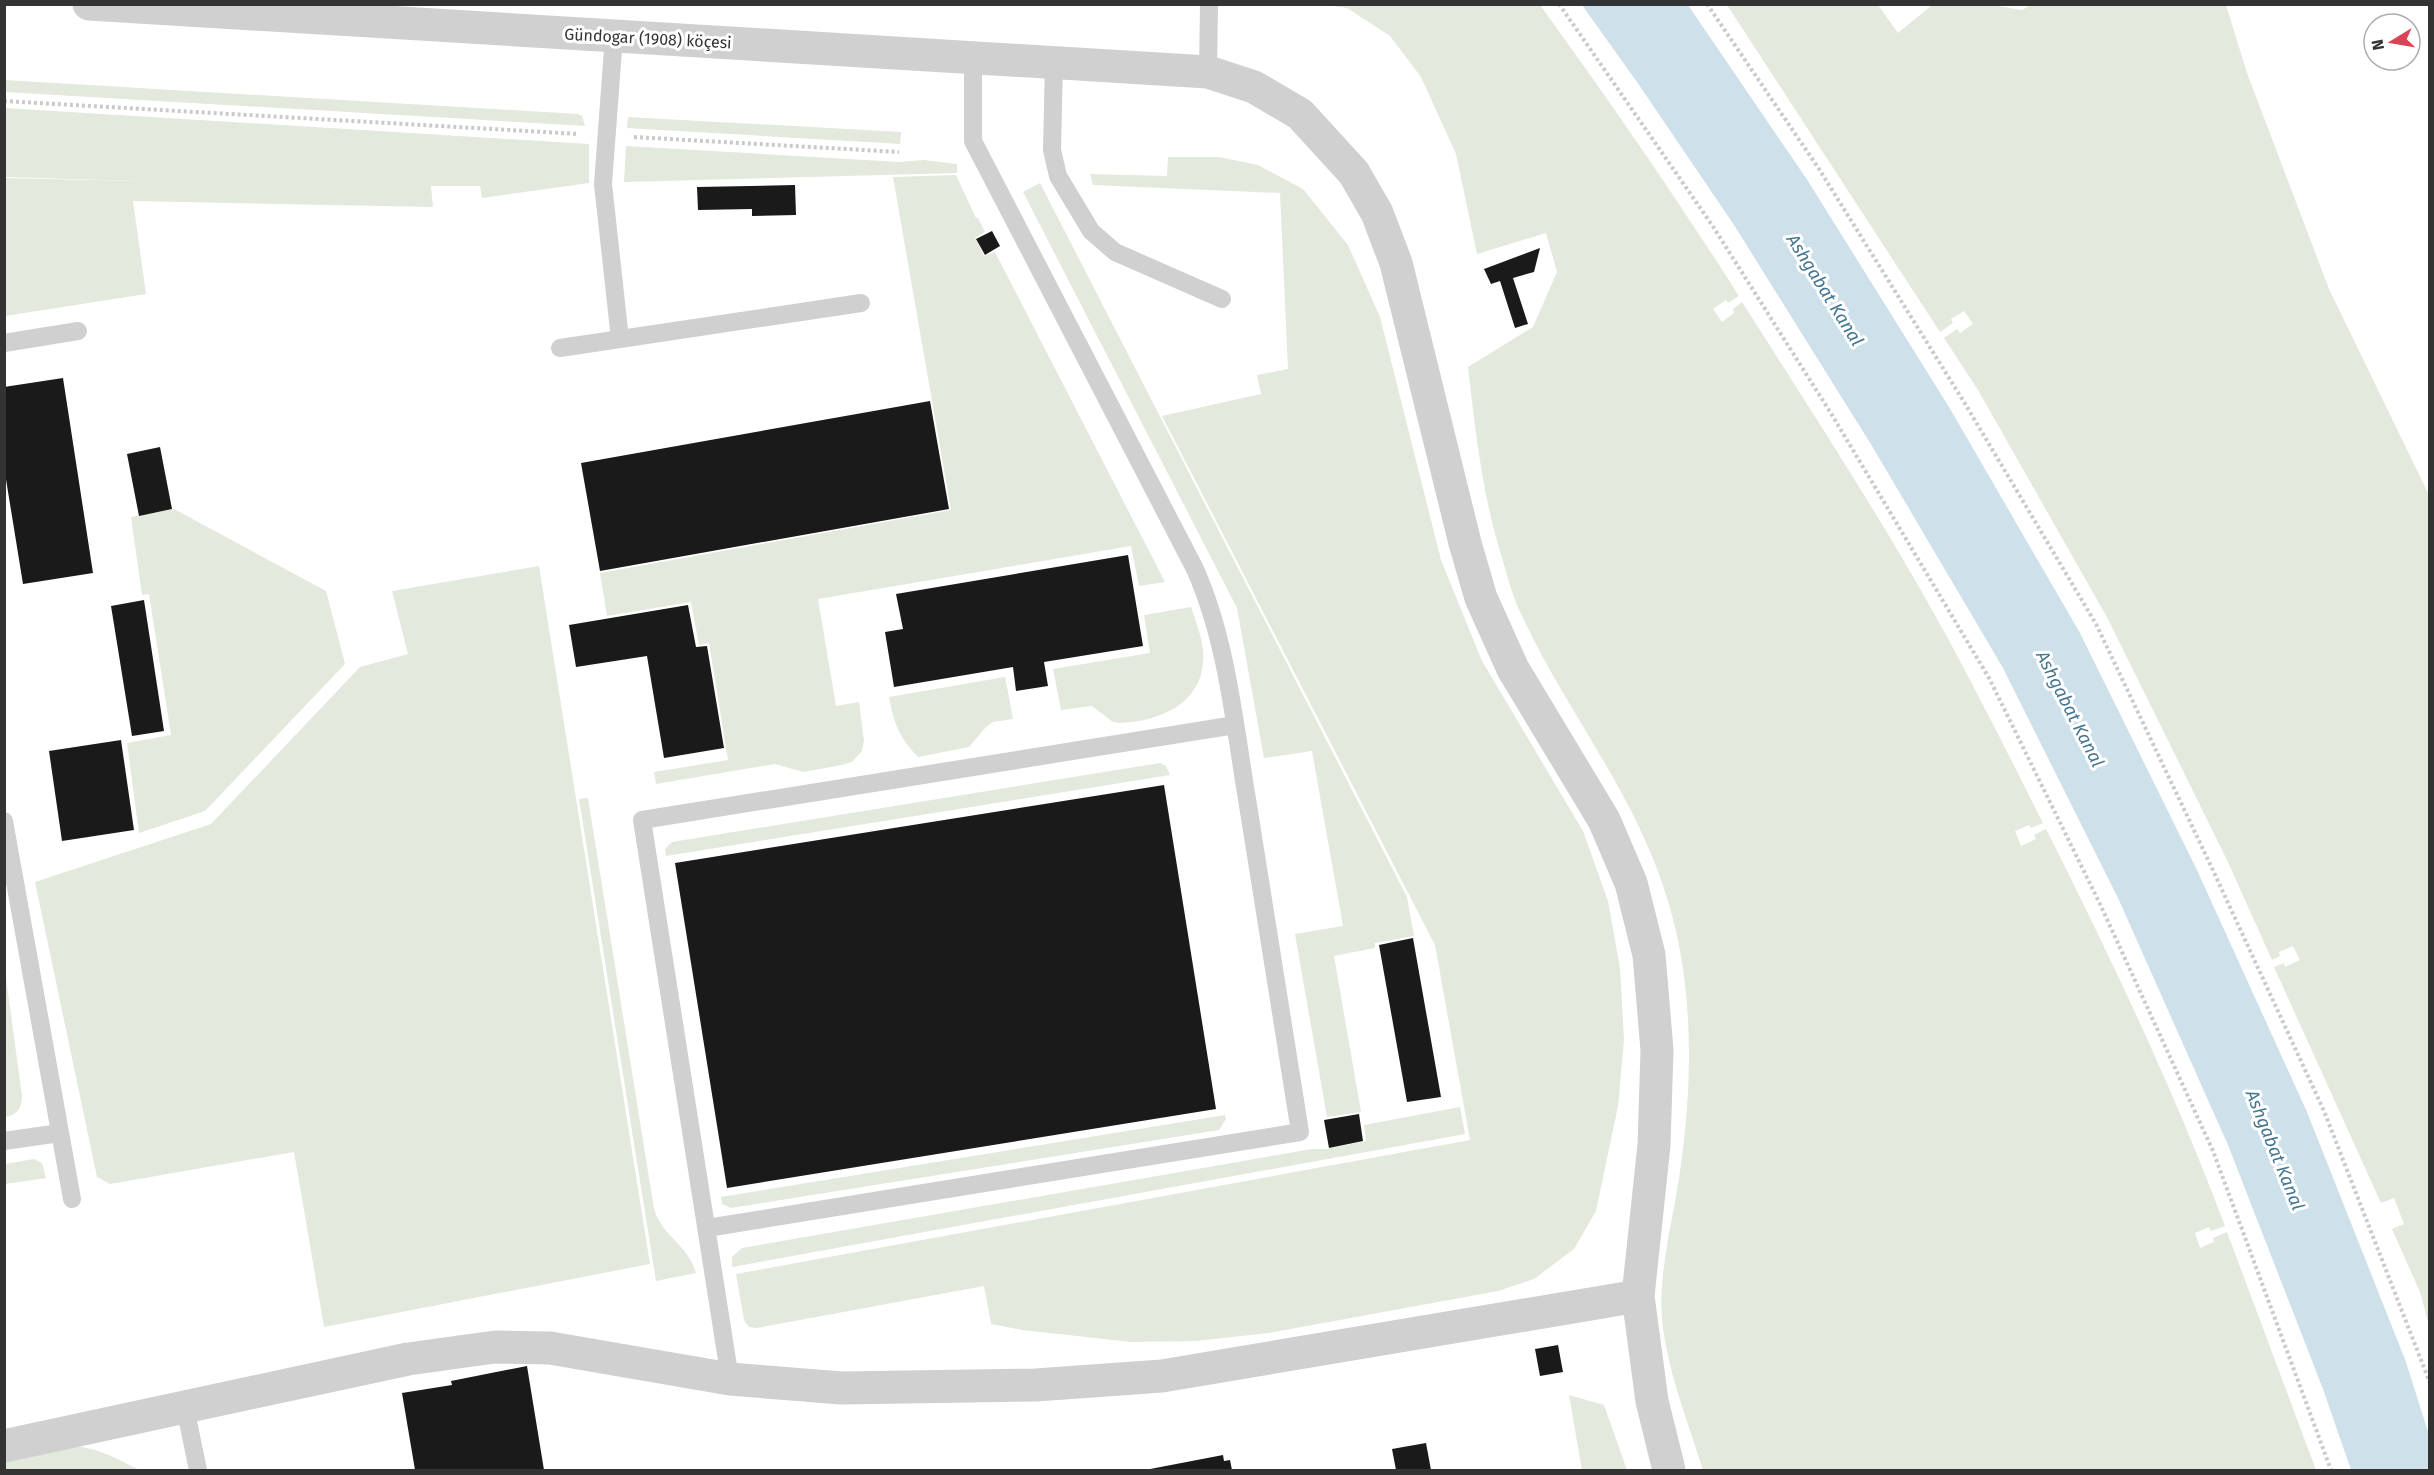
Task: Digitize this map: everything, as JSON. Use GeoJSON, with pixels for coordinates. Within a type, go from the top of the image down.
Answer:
{"type":"FeatureCollection","features":[{"type":"Feature","properties":{"kind":"street","name":"Gündogar (1908) köçesi"},"geometry":{"type":"LineString","coordinates":[[89,4],[1208,72],[1254,87],[1300,114],[1354,173],[1377,213],[1396,263],[1465,543],[1481,598],[1514,669],[1604,820],[1630,883],[1649,956],[1657,1050],[1654,1145],[1638,1296],[1652,1401],[1669,1470]]}},
{"type":"Feature","properties":{"kind":"street"},"geometry":{"type":"LineString","coordinates":[[4,1446],[408,1359],[495,1347],[550,1348],[730,1379],[841,1388],[1036,1385],[1162,1376],[1638,1296]]}},
{"type":"Feature","properties":{"kind":"lane"},"geometry":{"type":"LineString","coordinates":[[1208,72],[1209,4]]}},
{"type":"Feature","properties":{"kind":"lane"},"geometry":{"type":"LineString","coordinates":[[614,36],[603,184],[620,339]]}},
{"type":"Feature","properties":{"kind":"lane"},"geometry":{"type":"LineString","coordinates":[[707,1228],[1300,1132],[1235,725],[1219,635],[1209,600],[973,141],[973,57]]}},
{"type":"Feature","properties":{"kind":"lane"},"geometry":{"type":"LineString","coordinates":[[1054,62],[1052,150],[1058,177],[1091,231],[1115,252],[1222,299]]}},
{"type":"Feature","properties":{"kind":"lane"},"geometry":{"type":"LineString","coordinates":[[560,348],[861,303]]}},
{"type":"Feature","properties":{"kind":"lane"},"geometry":{"type":"LineString","coordinates":[[4,343],[78,331]]}},
{"type":"Feature","properties":{"kind":"lane"},"geometry":{"type":"LineString","coordinates":[[730,1379],[642,820],[1235,725]]}},
{"type":"Feature","properties":{"kind":"lane"},"geometry":{"type":"LineString","coordinates":[[4,821],[9,878],[72,1199]]}},
{"type":"Feature","properties":{"kind":"lane"},"geometry":{"type":"LineString","coordinates":[[4,1141],[60,1134]]}},
{"type":"Feature","properties":{"kind":"lane"},"geometry":{"type":"LineString","coordinates":[[185,1407],[198,1470]]}},
{"type":"Feature","properties":{"kind":"path"},"geometry":{"type":"LineString","coordinates":[[1559,4],[1712,225],[1832,415],[1989,678],[2100,904],[2213,1151],[2331,1470]]}},
{"type":"Feature","properties":{"kind":"path"},"geometry":{"type":"LineString","coordinates":[[1707,4],[1819,170],[1964,402],[2096,624],[2324,1111],[2430,1383]]}},
{"type":"Feature","properties":{"kind":"path"},"geometry":{"type":"LineString","coordinates":[[4,100],[899,152]]}},
{"type":"Feature","properties":{"kind":"shaded area"},"geometry":{"type":"Polygon","coordinates":[[[2033,4],[2226,5],[2247,73],[2329,289],[2429,495],[2429,1325],[2420,1292],[2392,1229],[2404,1224],[2394,1198],[2381,1203],[2274,967],[2284,963],[2285,967],[2300,960],[2293,946],[2279,952],[2280,956],[2272,960],[2227,860],[2108,619],[1978,390],[1944,338],[1957,329],[1960,333],[1973,324],[1964,311],[1951,319],[1953,323],[1940,332],[1727,5],[1878,5],[1898,33],[1931,6],[1992,5],[2022,10],[2033,4]]]}},
{"type":"Feature","properties":{"kind":"shaded area"},"geometry":{"type":"Polygon","coordinates":[[[1326,5],[1540,5],[1667,185],[1739,296],[1728,303],[1726,300],[1713,309],[1722,322],[1734,313],[1733,309],[1742,302],[1905,563],[2015,767],[2043,823],[2031,828],[2029,825],[2015,831],[2021,846],[2036,839],[2034,835],[2046,829],[2118,975],[2185,1125],[2225,1226],[2211,1231],[2209,1227],[2195,1233],[2200,1248],[2214,1242],[2213,1238],[2227,1232],[2316,1470],[1703,1470],[1668,1357],[1661,1300],[1685,1135],[1689,1075],[1688,1015],[1675,927],[1662,882],[1645,840],[1604,762],[1537,646],[1515,600],[1490,512],[1474,417],[1468,367],[1533,327],[1557,272],[1546,233],[1477,254],[1456,154],[1421,77],[1390,36],[1347,8],[1326,5]]]}},
{"type":"Feature","properties":{"kind":"shaded area"},"geometry":{"type":"Polygon","coordinates":[[[5,80],[578,114],[582,116],[585,126],[5,92],[5,80]]]}},
{"type":"Feature","properties":{"kind":"shaded area"},"geometry":{"type":"Polygon","coordinates":[[[5,108],[589,144],[589,183],[482,198],[480,186],[431,186],[433,207],[133,201],[146,294],[5,316],[5,178],[141,181],[5,177],[5,108]]]}},
{"type":"Feature","properties":{"kind":"shaded area"},"geometry":{"type":"Polygon","coordinates":[[[628,117],[901,132],[900,144],[627,128],[628,117]]]}},
{"type":"Feature","properties":{"kind":"shaded area"},"geometry":{"type":"Polygon","coordinates":[[[626,146],[899,162],[924,160],[957,164],[957,173],[624,182],[626,146]]]}},
{"type":"Feature","properties":{"kind":"shaded area"},"geometry":{"type":"Polygon","coordinates":[[[1168,157],[1219,157],[1258,165],[1303,189],[1348,245],[1380,317],[1441,560],[1482,661],[1583,831],[1608,901],[1620,968],[1624,1040],[1618,1106],[1596,1211],[1574,1249],[1534,1279],[1498,1291],[1268,1333],[1196,1341],[1131,1342],[1022,1330],[991,1324],[984,1286],[757,1328],[749,1327],[744,1320],[736,1274],[1470,1140],[1435,945],[1162,416],[1261,394],[1257,375],[1288,369],[1280,193],[1093,185],[1090,174],[1167,176],[1168,157]]]}},
{"type":"Feature","properties":{"kind":"shaded area"},"geometry":{"type":"Polygon","coordinates":[[[956,175],[985,232],[975,238],[984,256],[995,252],[1165,582],[1139,586],[1131,546],[818,599],[836,706],[859,702],[864,741],[862,751],[852,762],[803,772],[775,764],[656,784],[654,772],[728,760],[709,643],[699,645],[691,602],[607,616],[600,573],[951,510],[893,177],[956,175]]]}},
{"type":"Feature","properties":{"kind":"shaded area"},"geometry":{"type":"Polygon","coordinates":[[[1040,183],[1407,897],[1414,936],[1375,943],[1375,948],[1334,956],[1361,1112],[1327,1117],[1295,934],[1343,926],[1312,751],[1264,758],[1237,608],[1023,192],[1040,183]]]}},
{"type":"Feature","properties":{"kind":"shaded area"},"geometry":{"type":"Polygon","coordinates":[[[174,509],[326,591],[345,664],[205,811],[139,833],[127,743],[171,735],[149,594],[142,595],[131,517],[174,509]]]}},
{"type":"Feature","properties":{"kind":"shaded area"},"geometry":{"type":"Polygon","coordinates":[[[539,566],[650,1264],[324,1327],[294,1152],[110,1184],[97,1177],[35,882],[211,824],[360,667],[408,654],[392,591],[539,566]]]}},
{"type":"Feature","properties":{"kind":"shaded area"},"geometry":{"type":"Polygon","coordinates":[[[1191,607],[1201,640],[1203,661],[1200,676],[1186,700],[1162,715],[1133,722],[1113,722],[1092,706],[1061,710],[1053,669],[1150,653],[1144,615],[1191,607]]]}},
{"type":"Feature","properties":{"kind":"shaded area"},"geometry":{"type":"Polygon","coordinates":[[[1005,677],[1013,719],[993,722],[969,747],[918,757],[906,743],[895,723],[889,697],[1005,677]]]}},
{"type":"Feature","properties":{"kind":"shaded area"},"geometry":{"type":"Polygon","coordinates":[[[1160,763],[1166,766],[1170,775],[666,856],[665,849],[672,842],[1160,763]]]}},
{"type":"Feature","properties":{"kind":"shaded area"},"geometry":{"type":"Polygon","coordinates":[[[588,798],[654,1209],[663,1227],[688,1255],[696,1273],[656,1281],[579,799],[588,798]]]}},
{"type":"Feature","properties":{"kind":"shaded area"},"geometry":{"type":"Polygon","coordinates":[[[4,963],[22,1096],[18,1110],[13,1115],[5,1117],[4,963]]]}},
{"type":"Feature","properties":{"kind":"shaded area"},"geometry":{"type":"Polygon","coordinates":[[[1460,1107],[1465,1134],[732,1267],[732,1257],[742,1248],[1312,1149],[1327,1149],[1366,1141],[1364,1125],[1460,1107]]]}},
{"type":"Feature","properties":{"kind":"shaded area"},"geometry":{"type":"Polygon","coordinates":[[[1225,1115],[1226,1119],[1219,1130],[731,1208],[722,1204],[721,1197],[1225,1115]]]}},
{"type":"Feature","properties":{"kind":"shaded area"},"geometry":{"type":"Polygon","coordinates":[[[34,1159],[42,1163],[46,1178],[5,1184],[5,1164],[34,1159]]]}},
{"type":"Feature","properties":{"kind":"shaded area"},"geometry":{"type":"Polygon","coordinates":[[[1569,1395],[1604,1405],[1627,1470],[1582,1470],[1569,1395]]]}},
{"type":"Feature","properties":{"kind":"shaded area"},"geometry":{"type":"Polygon","coordinates":[[[70,1446],[98,1451],[139,1470],[5,1470],[4,1462],[70,1446]]]}},
{"type":"Feature","properties":{"kind":"water","name":"Ashgabat Kanal"},"geometry":{"type":"Polygon","coordinates":[[[1582,5],[1688,5],[1808,181],[1949,407],[2080,633],[2197,870],[2307,1112],[2406,1362],[2429,1435],[2429,1470],[2351,1470],[2323,1389],[2228,1145],[2118,898],[2003,668],[1872,446],[1734,225],[1582,5]]]}},
{"type":"Feature","properties":{"kind":"building"},"geometry":{"type":"Polygon","coordinates":[[[795,185],[796,215],[752,216],[752,209],[698,210],[697,187],[795,185]]]}},
{"type":"Feature","properties":{"kind":"building"},"geometry":{"type":"Polygon","coordinates":[[[992,231],[1000,246],[985,255],[976,239],[992,231]]]}},
{"type":"Feature","properties":{"kind":"building"},"geometry":{"type":"Polygon","coordinates":[[[1540,248],[1534,272],[1513,278],[1528,324],[1515,328],[1500,281],[1491,284],[1484,269],[1540,248]]]}},
{"type":"Feature","properties":{"kind":"building"},"geometry":{"type":"Polygon","coordinates":[[[63,378],[93,573],[23,584],[4,467],[4,387],[63,378]]]}},
{"type":"Feature","properties":{"kind":"building"},"geometry":{"type":"Polygon","coordinates":[[[930,401],[949,509],[600,571],[581,463],[930,401]]]}},
{"type":"Feature","properties":{"kind":"building"},"geometry":{"type":"Polygon","coordinates":[[[160,447],[172,509],[139,516],[127,454],[160,447]]]}},
{"type":"Feature","properties":{"kind":"building"},"geometry":{"type":"Polygon","coordinates":[[[1128,555],[1143,646],[1044,662],[1048,686],[1016,691],[1013,667],[894,687],[885,632],[903,629],[896,594],[1128,555]]]}},
{"type":"Feature","properties":{"kind":"building"},"geometry":{"type":"Polygon","coordinates":[[[144,600],[164,731],[132,736],[111,606],[144,600]]]}},
{"type":"Feature","properties":{"kind":"building"},"geometry":{"type":"Polygon","coordinates":[[[688,605],[696,647],[707,646],[724,748],[664,758],[647,656],[576,667],[569,625],[688,605]]]}},
{"type":"Feature","properties":{"kind":"building"},"geometry":{"type":"Polygon","coordinates":[[[121,740],[134,830],[62,841],[49,751],[121,740]]]}},
{"type":"Feature","properties":{"kind":"building"},"geometry":{"type":"Polygon","coordinates":[[[1164,785],[1216,1109],[727,1188],[675,863],[1164,785]]]}},
{"type":"Feature","properties":{"kind":"building"},"geometry":{"type":"Polygon","coordinates":[[[1413,938],[1441,1097],[1407,1102],[1379,945],[1413,938]]]}},
{"type":"Feature","properties":{"kind":"building"},"geometry":{"type":"Polygon","coordinates":[[[1359,1114],[1363,1141],[1329,1148],[1324,1120],[1359,1114]]]}},
{"type":"Feature","properties":{"kind":"building"},"geometry":{"type":"Polygon","coordinates":[[[1558,1345],[1563,1372],[1540,1376],[1535,1349],[1558,1345]]]}},
{"type":"Feature","properties":{"kind":"building"},"geometry":{"type":"Polygon","coordinates":[[[527,1366],[544,1470],[415,1470],[402,1393],[452,1385],[451,1381],[527,1366]]]}},
{"type":"Feature","properties":{"kind":"building"},"geometry":{"type":"Polygon","coordinates":[[[1426,1443],[1431,1470],[1396,1470],[1392,1449],[1426,1443]]]}},
{"type":"Feature","properties":{"kind":"building"},"geometry":{"type":"Polygon","coordinates":[[[1223,1455],[1224,1461],[1230,1460],[1232,1470],[1145,1470],[1223,1455]]]}}]}
